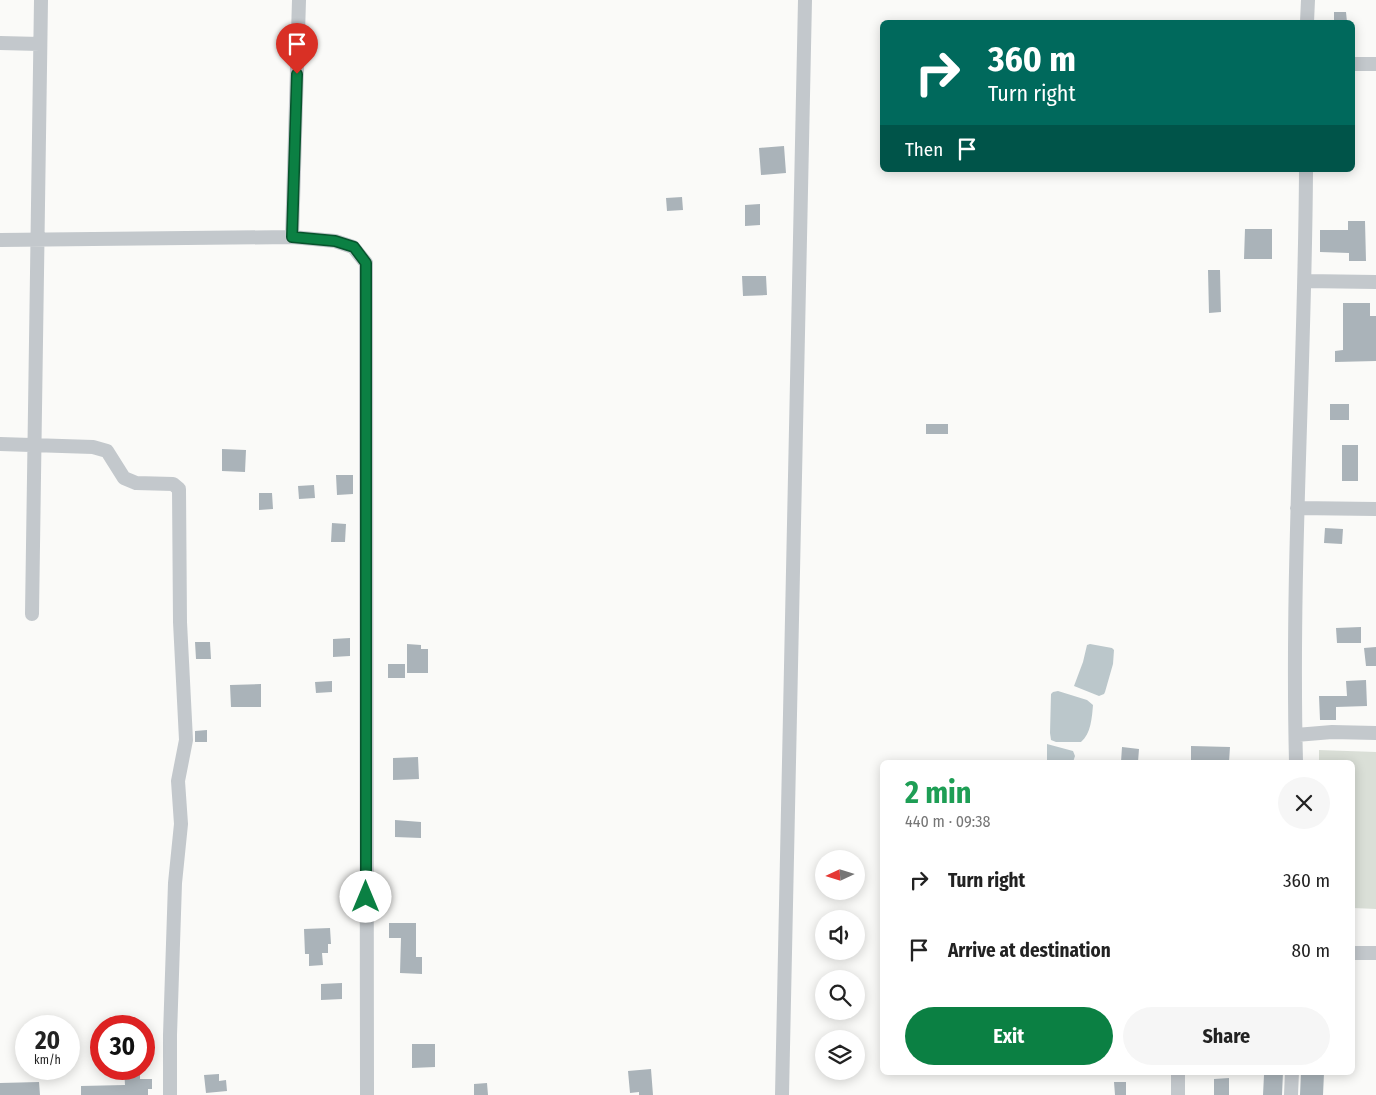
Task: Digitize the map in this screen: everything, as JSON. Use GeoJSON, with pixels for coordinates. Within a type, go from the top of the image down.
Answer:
{"type":"FeatureCollection","features":[{"type":"Feature","properties":{"kind":"street"},"geometry":{"type":"LineString","coordinates":[[32,614],[36,446],[41,0]]}},
{"type":"Feature","properties":{"kind":"street"},"geometry":{"type":"LineString","coordinates":[[292,237],[299,0]]}},
{"type":"Feature","properties":{"kind":"street"},"geometry":{"type":"LineString","coordinates":[[782,1095],[805,0]]}},
{"type":"Feature","properties":{"kind":"street"},"geometry":{"type":"LineString","coordinates":[[1307,20],[1308,0]]}},
{"type":"Feature","properties":{"kind":"street"},"geometry":{"type":"LineString","coordinates":[[0,43],[40,44]]}},
{"type":"Feature","properties":{"kind":"street"},"geometry":{"type":"LineString","coordinates":[[1355,64],[1376,64]]}},
{"type":"Feature","properties":{"kind":"street"},"geometry":{"type":"LineString","coordinates":[[1296,760],[1297,508],[1305,281],[1306,172]]}},
{"type":"Feature","properties":{"kind":"street"},"geometry":{"type":"LineString","coordinates":[[0,240],[292,237],[335,241],[354,247],[366,263],[367,1095]]}},
{"type":"Feature","properties":{"kind":"street"},"geometry":{"type":"LineString","coordinates":[[1305,281],[1376,282]]}},
{"type":"Feature","properties":{"kind":"street"},"geometry":{"type":"LineString","coordinates":[[0,444],[93,446],[107,451],[124,478],[136,483],[173,484],[179,489],[180,622],[186,740],[178,781],[181,824],[175,892],[170,1095]]}},
{"type":"Feature","properties":{"kind":"street"},"geometry":{"type":"LineString","coordinates":[[1297,508],[1376,509]]}},
{"type":"Feature","properties":{"kind":"street"},"geometry":{"type":"LineString","coordinates":[[1296,735],[1332,732],[1376,733]]}},
{"type":"Feature","properties":{"kind":"street"},"geometry":{"type":"LineString","coordinates":[[1355,953],[1376,953]]}},
{"type":"Feature","properties":{"kind":"street"},"geometry":{"type":"LineString","coordinates":[[1178,1075],[1178,1095]]}},
{"type":"Feature","properties":{"kind":"street"},"geometry":{"type":"LineString","coordinates":[[1291,1095],[1292,1075]]}},
{"type":"Feature","properties":{"kind":"shaded area"},"geometry":{"type":"Polygon","coordinates":[[[1090,644],[1114,650],[1113,664],[1105,692],[1099,696],[1074,686],[1087,645],[1090,644]]]}},
{"type":"Feature","properties":{"kind":"shaded area"},"geometry":{"type":"Polygon","coordinates":[[[1058,691],[1087,700],[1093,705],[1089,730],[1081,742],[1056,742],[1051,740],[1051,694],[1058,691]]]}},
{"type":"Feature","properties":{"kind":"shaded area"},"geometry":{"type":"Polygon","coordinates":[[[1047,744],[1073,751],[1075,756],[1074,760],[1047,760],[1047,744]]]}},
{"type":"Feature","properties":{"kind":"shaded area"},"geometry":{"type":"Polygon","coordinates":[[[1319,750],[1376,752],[1376,909],[1355,908],[1355,760],[1319,760],[1319,750]]]}},
{"type":"Feature","properties":{"kind":"building"},"geometry":{"type":"Polygon","coordinates":[[[1334,12],[1346,12],[1347,20],[1334,20],[1334,12]]]}},
{"type":"Feature","properties":{"kind":"building"},"geometry":{"type":"Polygon","coordinates":[[[784,146],[786,173],[761,175],[759,148],[784,146]]]}},
{"type":"Feature","properties":{"kind":"building"},"geometry":{"type":"Polygon","coordinates":[[[682,197],[683,210],[667,211],[666,198],[682,197]]]}},
{"type":"Feature","properties":{"kind":"building"},"geometry":{"type":"Polygon","coordinates":[[[760,204],[760,225],[745,226],[745,205],[760,204]]]}},
{"type":"Feature","properties":{"kind":"building"},"geometry":{"type":"Polygon","coordinates":[[[1348,221],[1365,221],[1366,261],[1349,261],[1349,253],[1320,252],[1320,230],[1348,230],[1348,221]]]}},
{"type":"Feature","properties":{"kind":"building"},"geometry":{"type":"Polygon","coordinates":[[[1245,229],[1272,229],[1272,259],[1244,259],[1245,229]]]}},
{"type":"Feature","properties":{"kind":"building"},"geometry":{"type":"Polygon","coordinates":[[[1208,270],[1220,270],[1221,312],[1209,313],[1208,270]]]}},
{"type":"Feature","properties":{"kind":"building"},"geometry":{"type":"Polygon","coordinates":[[[742,276],[766,276],[767,295],[743,296],[742,276]]]}},
{"type":"Feature","properties":{"kind":"building"},"geometry":{"type":"Polygon","coordinates":[[[1343,303],[1370,303],[1370,316],[1376,316],[1376,361],[1335,362],[1335,351],[1343,350],[1343,303]]]}},
{"type":"Feature","properties":{"kind":"building"},"geometry":{"type":"Polygon","coordinates":[[[1330,404],[1349,404],[1349,420],[1330,420],[1330,404]]]}},
{"type":"Feature","properties":{"kind":"building"},"geometry":{"type":"Polygon","coordinates":[[[926,424],[948,424],[948,434],[926,434],[926,424]]]}},
{"type":"Feature","properties":{"kind":"building"},"geometry":{"type":"Polygon","coordinates":[[[1342,445],[1358,445],[1358,481],[1342,481],[1342,445]]]}},
{"type":"Feature","properties":{"kind":"building"},"geometry":{"type":"Polygon","coordinates":[[[222,449],[246,450],[245,472],[222,471],[222,449]]]}},
{"type":"Feature","properties":{"kind":"building"},"geometry":{"type":"Polygon","coordinates":[[[336,475],[353,475],[353,494],[337,495],[336,475]]]}},
{"type":"Feature","properties":{"kind":"building"},"geometry":{"type":"Polygon","coordinates":[[[314,485],[315,498],[299,499],[298,486],[314,485]]]}},
{"type":"Feature","properties":{"kind":"building"},"geometry":{"type":"Polygon","coordinates":[[[259,493],[272,493],[273,509],[259,510],[259,493]]]}},
{"type":"Feature","properties":{"kind":"building"},"geometry":{"type":"Polygon","coordinates":[[[332,523],[346,524],[345,542],[331,542],[332,523]]]}},
{"type":"Feature","properties":{"kind":"building"},"geometry":{"type":"Polygon","coordinates":[[[1325,528],[1343,529],[1342,544],[1324,543],[1325,528]]]}},
{"type":"Feature","properties":{"kind":"building"},"geometry":{"type":"Polygon","coordinates":[[[1361,627],[1361,643],[1337,643],[1336,628],[1361,627]]]}},
{"type":"Feature","properties":{"kind":"building"},"geometry":{"type":"Polygon","coordinates":[[[350,638],[350,656],[333,657],[333,639],[350,638]]]}},
{"type":"Feature","properties":{"kind":"building"},"geometry":{"type":"Polygon","coordinates":[[[195,642],[210,642],[211,659],[196,659],[195,642]]]}},
{"type":"Feature","properties":{"kind":"building"},"geometry":{"type":"Polygon","coordinates":[[[407,644],[421,645],[421,649],[428,649],[428,673],[407,673],[407,644]]]}},
{"type":"Feature","properties":{"kind":"building"},"geometry":{"type":"Polygon","coordinates":[[[1376,647],[1376,666],[1366,666],[1364,648],[1376,647]]]}},
{"type":"Feature","properties":{"kind":"building"},"geometry":{"type":"Polygon","coordinates":[[[388,664],[405,664],[405,678],[388,678],[388,664]]]}},
{"type":"Feature","properties":{"kind":"building"},"geometry":{"type":"Polygon","coordinates":[[[1366,680],[1367,706],[1336,707],[1336,720],[1320,720],[1319,696],[1347,696],[1346,681],[1366,680]]]}},
{"type":"Feature","properties":{"kind":"building"},"geometry":{"type":"Polygon","coordinates":[[[332,681],[332,692],[316,693],[315,682],[332,681]]]}},
{"type":"Feature","properties":{"kind":"building"},"geometry":{"type":"Polygon","coordinates":[[[261,684],[261,707],[231,707],[230,685],[261,684]]]}},
{"type":"Feature","properties":{"kind":"building"},"geometry":{"type":"Polygon","coordinates":[[[207,730],[207,742],[195,742],[195,731],[207,730]]]}},
{"type":"Feature","properties":{"kind":"building"},"geometry":{"type":"Polygon","coordinates":[[[1191,746],[1230,747],[1229,760],[1191,760],[1191,746]]]}},
{"type":"Feature","properties":{"kind":"building"},"geometry":{"type":"Polygon","coordinates":[[[1122,747],[1139,749],[1138,760],[1121,760],[1122,747]]]}},
{"type":"Feature","properties":{"kind":"building"},"geometry":{"type":"Polygon","coordinates":[[[418,757],[419,779],[393,780],[393,758],[418,757]]]}},
{"type":"Feature","properties":{"kind":"building"},"geometry":{"type":"Polygon","coordinates":[[[395,820],[421,822],[421,838],[395,837],[395,820]]]}},
{"type":"Feature","properties":{"kind":"building"},"geometry":{"type":"Polygon","coordinates":[[[389,923],[416,923],[416,957],[422,957],[422,974],[400,973],[401,938],[389,938],[389,923]]]}},
{"type":"Feature","properties":{"kind":"building"},"geometry":{"type":"Polygon","coordinates":[[[330,928],[331,944],[328,944],[328,953],[322,953],[323,965],[309,966],[309,954],[305,954],[304,929],[330,928]]]}},
{"type":"Feature","properties":{"kind":"building"},"geometry":{"type":"Polygon","coordinates":[[[342,983],[342,999],[321,1000],[321,984],[342,983]]]}},
{"type":"Feature","properties":{"kind":"building"},"geometry":{"type":"Polygon","coordinates":[[[412,1044],[435,1044],[435,1067],[412,1068],[412,1044]]]}},
{"type":"Feature","properties":{"kind":"building"},"geometry":{"type":"Polygon","coordinates":[[[651,1069],[653,1095],[639,1095],[639,1092],[630,1093],[628,1071],[651,1069]]]}},
{"type":"Feature","properties":{"kind":"building"},"geometry":{"type":"Polygon","coordinates":[[[219,1074],[219,1081],[226,1080],[227,1091],[206,1093],[204,1075],[219,1074]]]}},
{"type":"Feature","properties":{"kind":"building"},"geometry":{"type":"Polygon","coordinates":[[[1264,1075],[1283,1075],[1282,1095],[1263,1095],[1264,1075]]]}},
{"type":"Feature","properties":{"kind":"building"},"geometry":{"type":"Polygon","coordinates":[[[1301,1075],[1324,1075],[1323,1095],[1300,1095],[1301,1075]]]}},
{"type":"Feature","properties":{"kind":"building"},"geometry":{"type":"Polygon","coordinates":[[[1229,1078],[1229,1095],[1214,1095],[1214,1079],[1229,1078]]]}},
{"type":"Feature","properties":{"kind":"building"},"geometry":{"type":"Polygon","coordinates":[[[125,1080],[152,1080],[152,1089],[148,1089],[148,1095],[81,1095],[81,1086],[125,1085],[125,1080]]]}},
{"type":"Feature","properties":{"kind":"building"},"geometry":{"type":"Polygon","coordinates":[[[39,1082],[40,1095],[0,1095],[0,1083],[39,1082]]]}},
{"type":"Feature","properties":{"kind":"building"},"geometry":{"type":"Polygon","coordinates":[[[1114,1082],[1126,1082],[1126,1095],[1115,1095],[1114,1082]]]}},
{"type":"Feature","properties":{"kind":"building"},"geometry":{"type":"Polygon","coordinates":[[[487,1083],[488,1095],[474,1095],[474,1084],[487,1083]]]}},
{"type":"Feature","properties":{"kind":"route"},"geometry":{"type":"LineString","coordinates":[[297,74],[292,237],[335,241],[354,247],[366,263],[366,897]]}}]}
